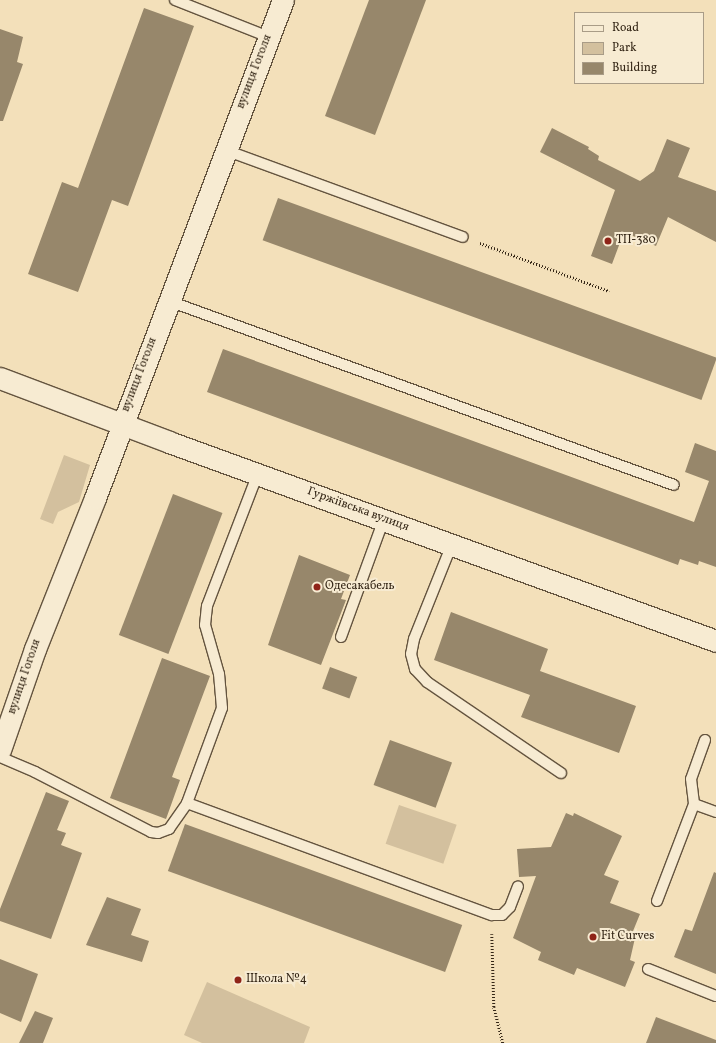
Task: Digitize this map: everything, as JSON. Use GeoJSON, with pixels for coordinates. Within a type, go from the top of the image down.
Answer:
{"type":"FeatureCollection","features":[{"type":"Feature","properties":{"kind":"street","name":"вулиця Гоголя"},"geometry":{"type":"LineString","coordinates":[[0,750],[35,649],[283,0]]}},
{"type":"Feature","properties":{"kind":"street","name":"Гуржіївська вулиця"},"geometry":{"type":"LineString","coordinates":[[0,378],[716,641]]}},
{"type":"Feature","properties":{"kind":"lane"},"geometry":{"type":"LineString","coordinates":[[176,0],[269,37]]}},
{"type":"Feature","properties":{"kind":"lane"},"geometry":{"type":"LineString","coordinates":[[225,150],[462,237]]}},
{"type":"Feature","properties":{"kind":"lane"},"geometry":{"type":"LineString","coordinates":[[169,301],[674,485]]}},
{"type":"Feature","properties":{"kind":"lane"},"geometry":{"type":"LineString","coordinates":[[0,757],[35,772],[151,832],[158,833],[169,829],[186,803],[222,708],[219,674],[204,625],[206,606],[258,473]]}},
{"type":"Feature","properties":{"kind":"lane"},"geometry":{"type":"LineString","coordinates":[[341,637],[384,519]]}},
{"type":"Feature","properties":{"kind":"lane"},"geometry":{"type":"LineString","coordinates":[[452,544],[414,639],[411,654],[415,669],[427,682],[561,773]]}},
{"type":"Feature","properties":{"kind":"lane"},"geometry":{"type":"LineString","coordinates":[[657,901],[694,804],[691,779],[705,740]]}},
{"type":"Feature","properties":{"kind":"lane"},"geometry":{"type":"LineString","coordinates":[[186,803],[492,915],[502,915],[510,907],[518,886]]}},
{"type":"Feature","properties":{"kind":"lane"},"geometry":{"type":"LineString","coordinates":[[694,804],[716,812]]}},
{"type":"Feature","properties":{"kind":"lane"},"geometry":{"type":"LineString","coordinates":[[648,969],[716,996]]}},
{"type":"Feature","properties":{"kind":"path"},"geometry":{"type":"LineString","coordinates":[[462,237],[609,291]]}},
{"type":"Feature","properties":{"kind":"path"},"geometry":{"type":"LineString","coordinates":[[492,915],[494,1007],[503,1043]]}},
{"type":"Feature","properties":{"kind":"green space"},"geometry":{"type":"Polygon","coordinates":[[[64,455],[90,465],[79,502],[58,512],[53,524],[40,519],[64,455]]]}},
{"type":"Feature","properties":{"kind":"green space"},"geometry":{"type":"Polygon","coordinates":[[[399,805],[457,825],[443,864],[386,844],[399,805]]]}},
{"type":"Feature","properties":{"kind":"green space"},"geometry":{"type":"Polygon","coordinates":[[[207,982],[310,1027],[304,1043],[202,1043],[184,1035],[207,982]]]}},
{"type":"Feature","properties":{"kind":"building"},"geometry":{"type":"Polygon","coordinates":[[[369,0],[426,0],[375,135],[325,116],[369,0]]]}},
{"type":"Feature","properties":{"kind":"building"},"geometry":{"type":"Polygon","coordinates":[[[144,8],[194,26],[128,206],[112,200],[78,292],[28,274],[62,182],[78,188],[144,8]]]}},
{"type":"Feature","properties":{"kind":"building"},"geometry":{"type":"Polygon","coordinates":[[[0,29],[23,37],[17,62],[23,64],[3,121],[0,121],[0,29]]]}},
{"type":"Feature","properties":{"kind":"building"},"geometry":{"type":"Polygon","coordinates":[[[552,128],[589,147],[588,149],[599,156],[598,160],[640,181],[654,171],[667,139],[690,148],[678,177],[716,191],[716,242],[668,217],[656,246],[624,232],[612,264],[591,256],[615,190],[540,152],[552,128]]]}},
{"type":"Feature","properties":{"kind":"building"},"geometry":{"type":"Polygon","coordinates":[[[278,198],[716,357],[701,400],[263,240],[278,198]]]}},
{"type":"Feature","properties":{"kind":"building"},"geometry":{"type":"Polygon","coordinates":[[[223,349],[694,522],[709,481],[685,472],[695,443],[716,451],[716,567],[699,561],[698,565],[680,559],[678,565],[207,392],[223,349]]]}},
{"type":"Feature","properties":{"kind":"building"},"geometry":{"type":"Polygon","coordinates":[[[173,494],[222,513],[168,654],[119,635],[173,494]]]}},
{"type":"Feature","properties":{"kind":"building"},"geometry":{"type":"Polygon","coordinates":[[[299,555],[350,575],[341,599],[346,600],[321,665],[268,645],[299,555]]]}},
{"type":"Feature","properties":{"kind":"building"},"geometry":{"type":"Polygon","coordinates":[[[451,612],[548,649],[540,671],[636,706],[619,753],[521,717],[530,695],[434,660],[451,612]]]}},
{"type":"Feature","properties":{"kind":"building"},"geometry":{"type":"Polygon","coordinates":[[[162,658],[210,676],[172,777],[180,780],[166,819],[110,798],[162,658]]]}},
{"type":"Feature","properties":{"kind":"building"},"geometry":{"type":"Polygon","coordinates":[[[330,667],[357,677],[349,699],[322,689],[330,667]]]}},
{"type":"Feature","properties":{"kind":"building"},"geometry":{"type":"Polygon","coordinates":[[[390,740],[452,763],[436,808],[374,785],[390,740]]]}},
{"type":"Feature","properties":{"kind":"building"},"geometry":{"type":"Polygon","coordinates":[[[46,792],[69,801],[57,830],[66,833],[61,845],[82,853],[51,939],[0,921],[0,909],[46,792]]]}},
{"type":"Feature","properties":{"kind":"building"},"geometry":{"type":"Polygon","coordinates":[[[566,813],[573,816],[574,813],[622,836],[604,875],[619,881],[610,903],[640,914],[631,936],[635,938],[630,960],[635,962],[625,987],[577,968],[574,975],[538,960],[541,952],[513,938],[536,876],[519,877],[517,849],[551,847],[566,813]]]}},
{"type":"Feature","properties":{"kind":"building"},"geometry":{"type":"Polygon","coordinates":[[[185,824],[462,925],[445,972],[168,871],[185,824]]]}},
{"type":"Feature","properties":{"kind":"building"},"geometry":{"type":"Polygon","coordinates":[[[714,872],[716,873],[716,974],[674,957],[685,929],[692,931],[714,872]]]}},
{"type":"Feature","properties":{"kind":"building"},"geometry":{"type":"Polygon","coordinates":[[[107,897],[141,909],[131,935],[149,941],[142,962],[86,945],[107,897]]]}},
{"type":"Feature","properties":{"kind":"building"},"geometry":{"type":"Polygon","coordinates":[[[0,959],[38,974],[21,1022],[0,1013],[0,959]]]}},
{"type":"Feature","properties":{"kind":"building"},"geometry":{"type":"Polygon","coordinates":[[[35,1011],[53,1018],[43,1043],[19,1043],[35,1011]]]}},
{"type":"Feature","properties":{"kind":"building"},"geometry":{"type":"Polygon","coordinates":[[[656,1017],[716,1040],[716,1043],[646,1043],[656,1017]]]}},
{"type":"Feature","properties":{"kind":"place","name":"ТП-380"},"geometry":{"type":"Point","coordinates":[608,241]}},
{"type":"Feature","properties":{"kind":"place","name":"Одесакабель"},"geometry":{"type":"Point","coordinates":[317,587]}},
{"type":"Feature","properties":{"kind":"place","name":"Fit Curves"},"geometry":{"type":"Point","coordinates":[593,937]}},
{"type":"Feature","properties":{"kind":"place","name":"Школа №4"},"geometry":{"type":"Point","coordinates":[238,980]}}]}
